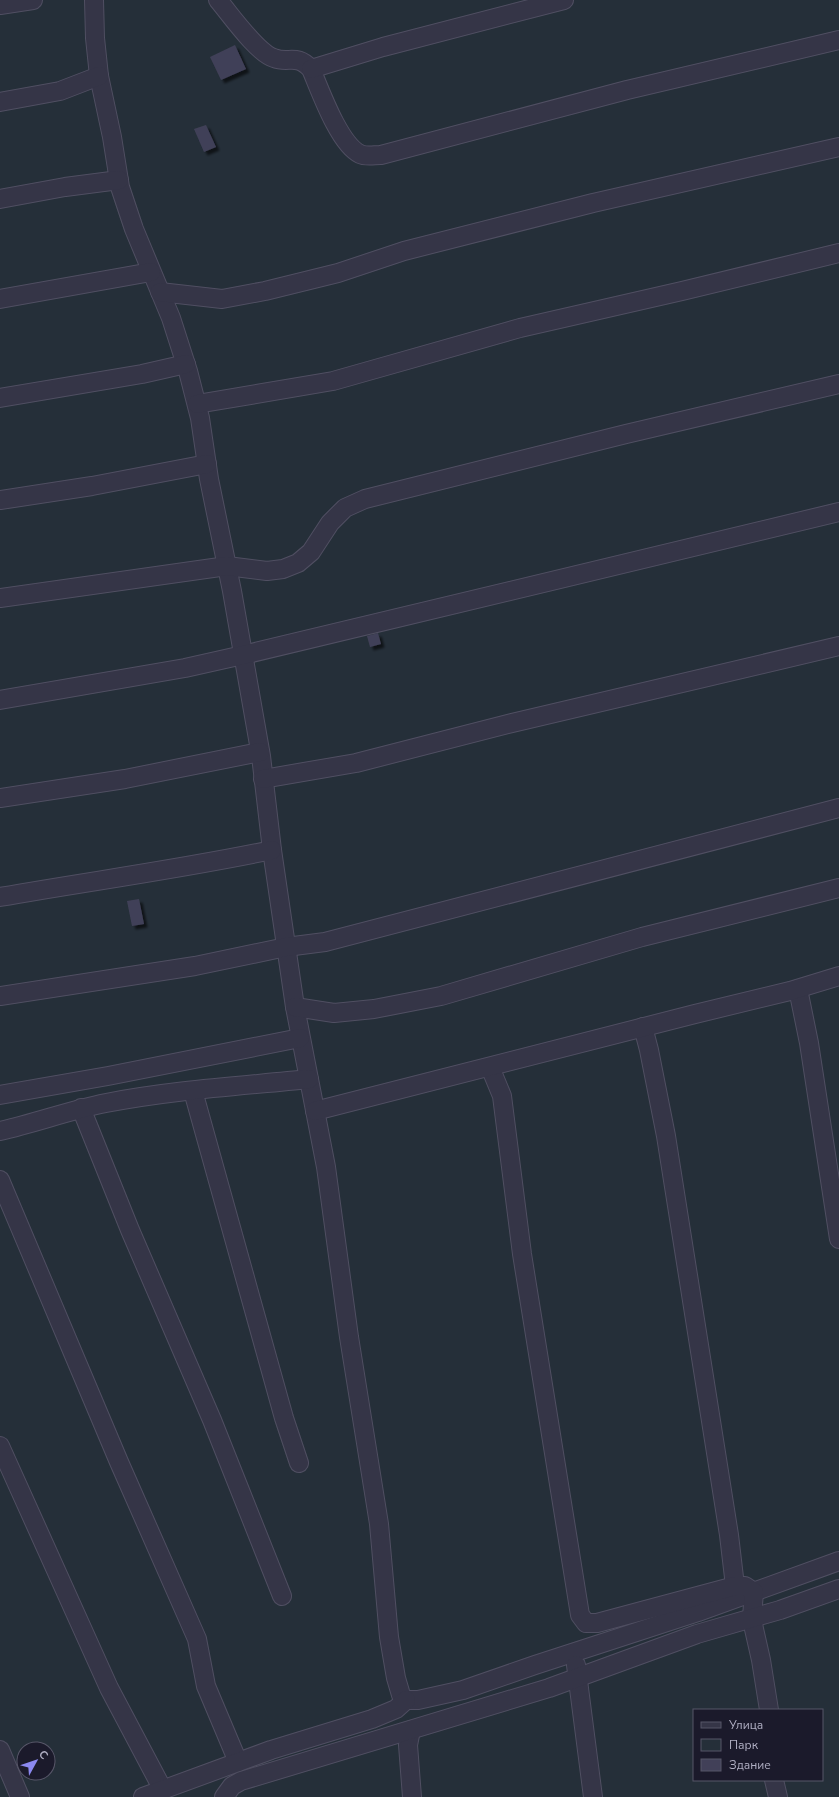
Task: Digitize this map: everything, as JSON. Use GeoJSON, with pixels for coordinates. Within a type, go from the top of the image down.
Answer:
{"type":"FeatureCollection","features":[{"type":"Feature","properties":{"kind":"street"},"geometry":{"type":"LineString","coordinates":[[0,5],[33,0]]}},
{"type":"Feature","properties":{"kind":"street"},"geometry":{"type":"LineString","coordinates":[[94,0],[95,38],[99,76],[112,136],[119,180],[134,229],[171,318],[186,364],[197,404],[227,566],[260,752],[272,850],[300,1038],[326,1167],[349,1337],[379,1524],[389,1637],[396,1678],[401,1695],[406,1700]]}},
{"type":"Feature","properties":{"kind":"street"},"geometry":{"type":"LineString","coordinates":[[218,0],[263,52],[274,59],[304,61],[311,69],[341,135],[352,148],[360,154],[381,155],[627,90],[839,40]]}},
{"type":"Feature","properties":{"kind":"street"},"geometry":{"type":"LineString","coordinates":[[311,69],[383,47],[564,0]]}},
{"type":"Feature","properties":{"kind":"street"},"geometry":{"type":"LineString","coordinates":[[0,102],[60,91],[99,76]]}},
{"type":"Feature","properties":{"kind":"street"},"geometry":{"type":"LineString","coordinates":[[160,292],[222,299],[265,291],[338,273],[404,251],[593,202],[839,147]]}},
{"type":"Feature","properties":{"kind":"street"},"geometry":{"type":"LineString","coordinates":[[0,198],[119,180]]}},
{"type":"Feature","properties":{"kind":"street"},"geometry":{"type":"LineString","coordinates":[[197,404],[333,381],[520,328],[839,253]]}},
{"type":"Feature","properties":{"kind":"street"},"geometry":{"type":"LineString","coordinates":[[0,299],[151,272]]}},
{"type":"Feature","properties":{"kind":"street"},"geometry":{"type":"LineString","coordinates":[[0,398],[142,374],[186,364]]}},
{"type":"Feature","properties":{"kind":"street"},"geometry":{"type":"LineString","coordinates":[[0,598],[227,566],[267,571],[283,569],[298,563],[311,552],[330,523],[345,508],[365,499],[626,434],[839,384]]}},
{"type":"Feature","properties":{"kind":"street"},"geometry":{"type":"LineString","coordinates":[[0,500],[100,484],[207,464]]}},
{"type":"Feature","properties":{"kind":"street"},"geometry":{"type":"LineString","coordinates":[[0,700],[185,668],[839,512]]}},
{"type":"Feature","properties":{"kind":"street"},"geometry":{"type":"LineString","coordinates":[[263,779],[356,763],[512,723],[839,646]]}},
{"type":"Feature","properties":{"kind":"street"},"geometry":{"type":"LineString","coordinates":[[0,798],[125,779],[260,752]]}},
{"type":"Feature","properties":{"kind":"street"},"geometry":{"type":"LineString","coordinates":[[0,996],[195,966],[286,947],[325,942],[361,934],[506,894],[839,808]]}},
{"type":"Feature","properties":{"kind":"street"},"geometry":{"type":"LineString","coordinates":[[0,897],[91,881],[201,865],[272,850]]}},
{"type":"Feature","properties":{"kind":"street"},"geometry":{"type":"LineString","coordinates":[[295,1007],[334,1013],[374,1009],[441,996],[642,937],[839,888]]}},
{"type":"Feature","properties":{"kind":"street"},"geometry":{"type":"LineString","coordinates":[[315,1111],[798,989],[839,976]]}},
{"type":"Feature","properties":{"kind":"street"},"geometry":{"type":"LineString","coordinates":[[798,989],[809,1043],[839,1239]]}},
{"type":"Feature","properties":{"kind":"street"},"geometry":{"type":"LineString","coordinates":[[643,1027],[666,1136],[729,1535],[735,1586]]}},
{"type":"Feature","properties":{"kind":"street"},"geometry":{"type":"LineString","coordinates":[[0,1095],[108,1076],[300,1038]]}},
{"type":"Feature","properties":{"kind":"street"},"geometry":{"type":"LineString","coordinates":[[490,1067],[502,1096],[522,1254],[580,1615],[586,1623],[597,1623],[735,1586],[745,1586],[754,1592]]}},
{"type":"Feature","properties":{"kind":"street"},"geometry":{"type":"LineString","coordinates":[[0,1131],[81,1108],[143,1097],[308,1079]]}},
{"type":"Feature","properties":{"kind":"street"},"geometry":{"type":"LineString","coordinates":[[193,1091],[284,1418],[299,1463]]}},
{"type":"Feature","properties":{"kind":"street"},"geometry":{"type":"LineString","coordinates":[[81,1108],[130,1230],[212,1420],[282,1596]]}},
{"type":"Feature","properties":{"kind":"street"},"geometry":{"type":"LineString","coordinates":[[0,1180],[119,1462],[197,1639],[206,1686],[238,1762]]}},
{"type":"Feature","properties":{"kind":"street"},"geometry":{"type":"LineString","coordinates":[[0,1446],[109,1688],[163,1790]]}},
{"type":"Feature","properties":{"kind":"street"},"geometry":{"type":"LineString","coordinates":[[143,1797],[271,1750],[372,1719],[396,1709],[406,1700],[418,1700],[463,1690],[698,1612],[839,1561]]}},
{"type":"Feature","properties":{"kind":"street"},"geometry":{"type":"LineString","coordinates":[[224,1797],[232,1786],[241,1781],[549,1688],[697,1634],[839,1589]]}},
{"type":"Feature","properties":{"kind":"street"},"geometry":{"type":"LineString","coordinates":[[754,1592],[752,1617],[769,1709]]}},
{"type":"Feature","properties":{"kind":"street"},"geometry":{"type":"LineString","coordinates":[[575,1652],[593,1797]]}},
{"type":"Feature","properties":{"kind":"street"},"geometry":{"type":"LineString","coordinates":[[410,1730],[408,1745],[412,1797]]}},
{"type":"Feature","properties":{"kind":"street"},"geometry":{"type":"LineString","coordinates":[[0,1750],[20,1797]]}},
{"type":"Feature","properties":{"kind":"street"},"geometry":{"type":"LineString","coordinates":[[774,1781],[778,1797]]}},
{"type":"Feature","properties":{"kind":"green space"},"geometry":{"type":"Polygon","coordinates":[[[0,0],[839,0],[839,1797],[0,1797],[0,0]]]}},
{"type":"Feature","properties":{"kind":"building"},"geometry":{"type":"Polygon","coordinates":[[[235,45],[246,69],[221,80],[210,57],[235,45]]]}},
{"type":"Feature","properties":{"kind":"building"},"geometry":{"type":"Polygon","coordinates":[[[206,125],[216,147],[204,152],[194,129],[206,125]]]}},
{"type":"Feature","properties":{"kind":"building"},"geometry":{"type":"Polygon","coordinates":[[[378,633],[381,644],[370,647],[367,636],[378,633]]]}},
{"type":"Feature","properties":{"kind":"building"},"geometry":{"type":"Polygon","coordinates":[[[139,899],[144,924],[132,926],[127,901],[139,899]]]}}]}
